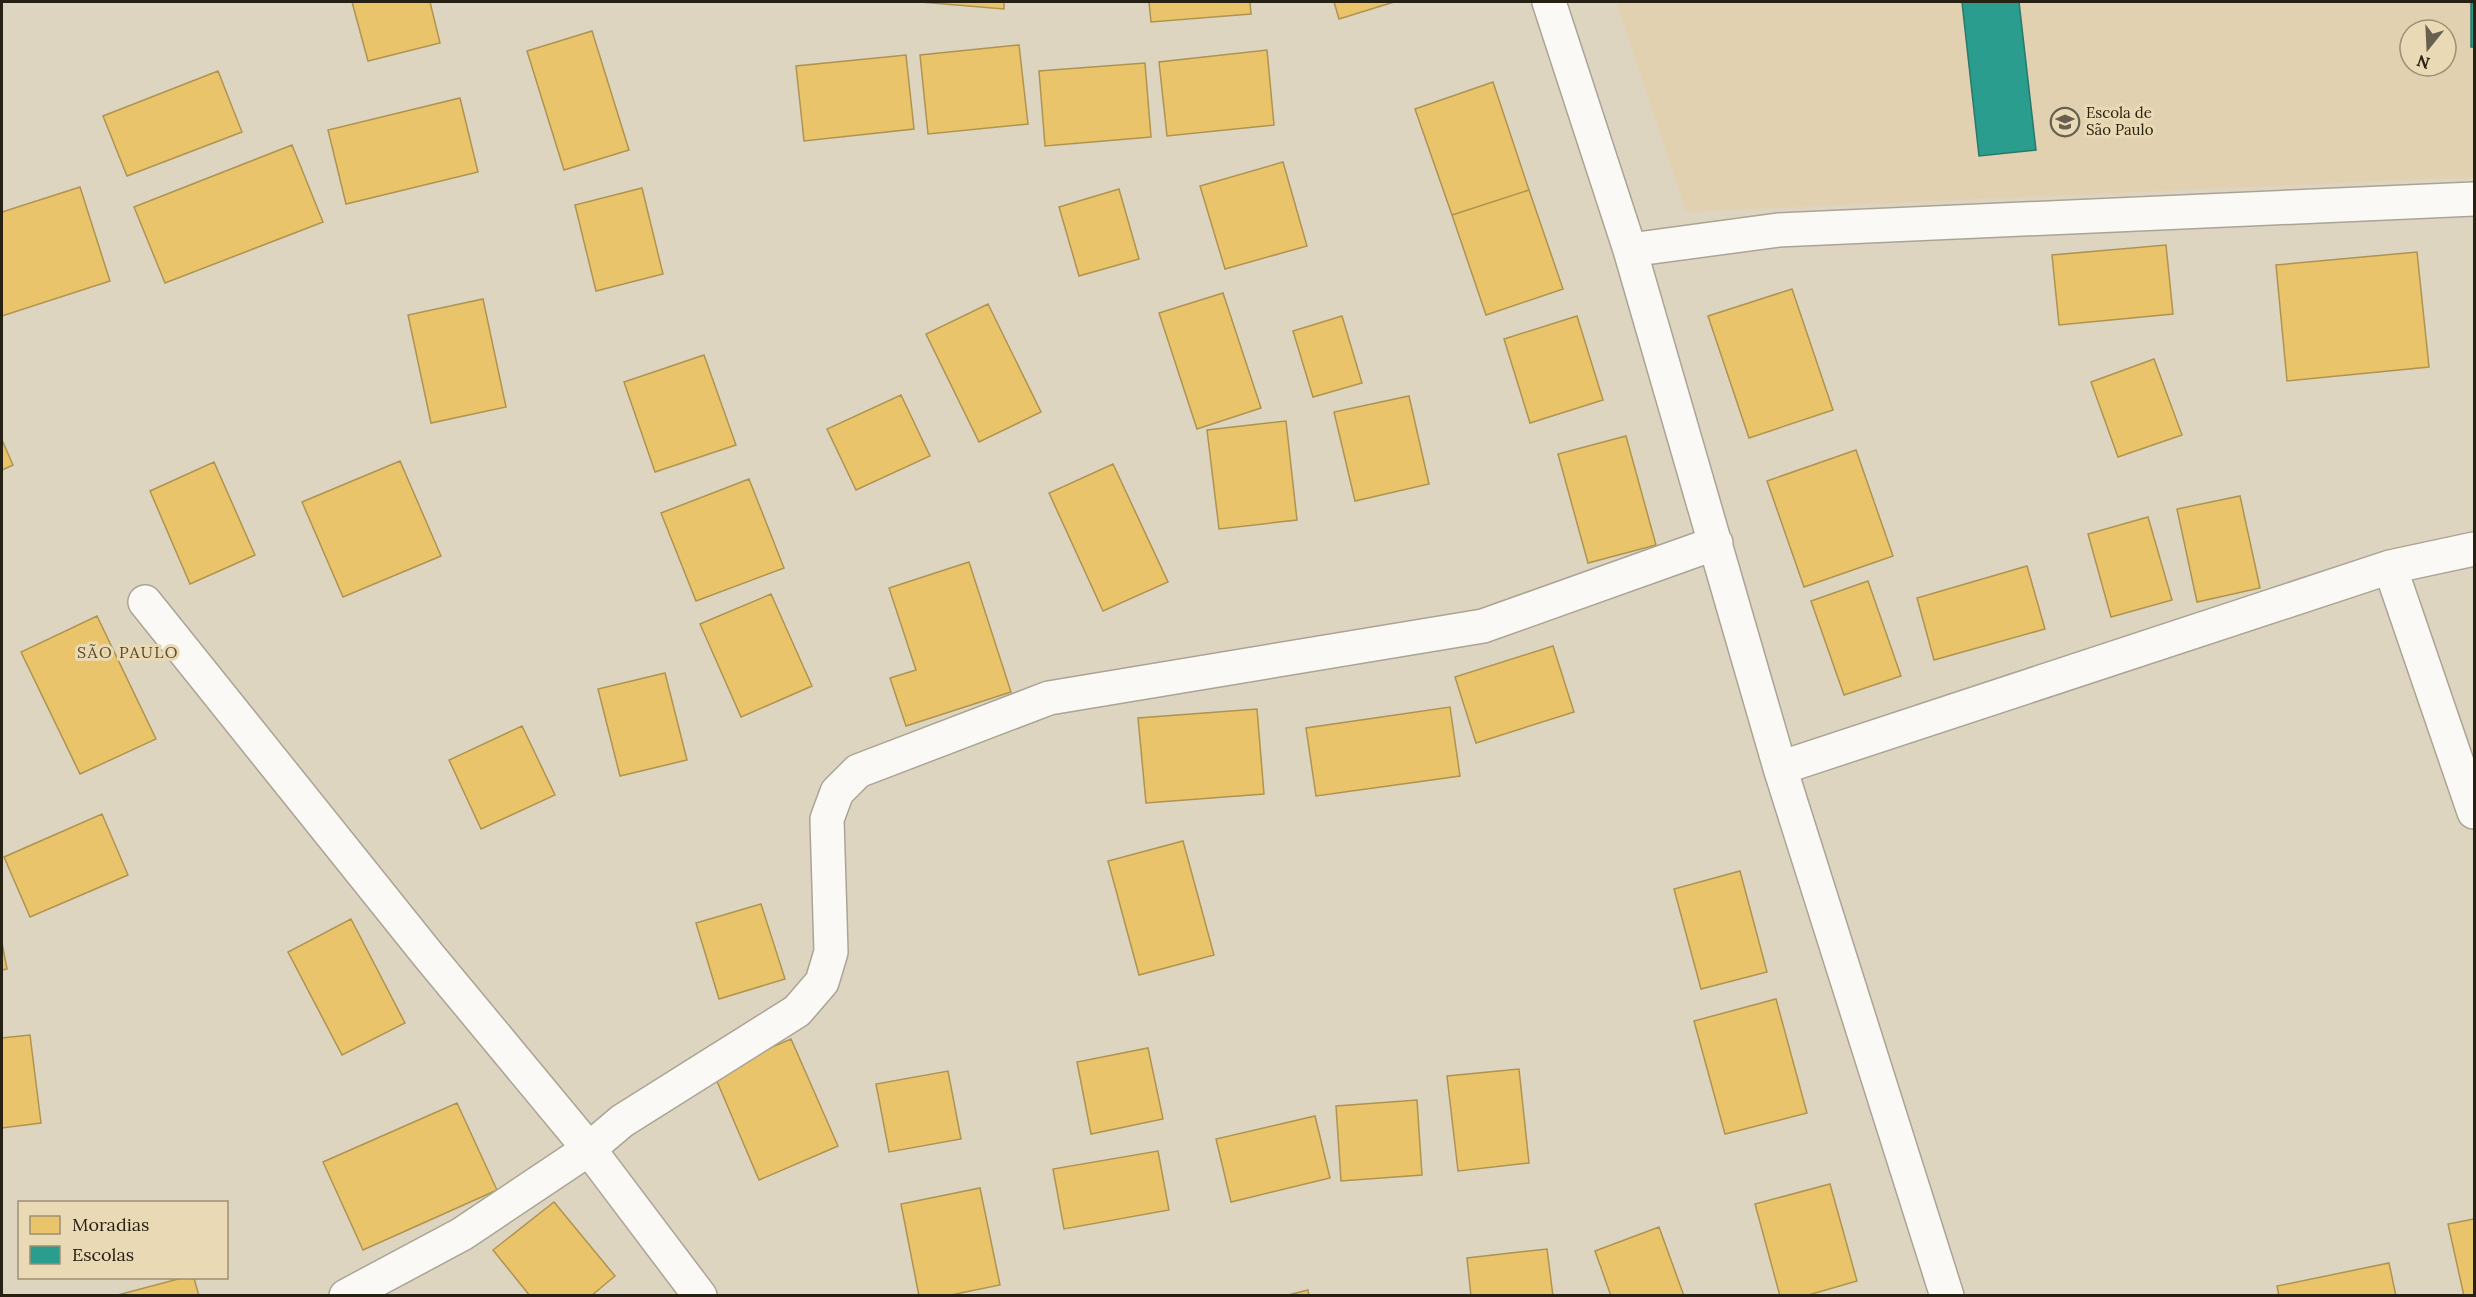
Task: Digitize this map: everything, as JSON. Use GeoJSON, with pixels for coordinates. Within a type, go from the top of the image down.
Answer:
{"type":"FeatureCollection","features":[{"type":"Feature","properties":{"kind":"street"},"geometry":{"type":"LineString","coordinates":[[1549,2],[1630,250],[1780,768],[1947,1296]]}},
{"type":"Feature","properties":{"kind":"street"},"geometry":{"type":"LineString","coordinates":[[1630,250],[1778,230],[2475,199]]}},
{"type":"Feature","properties":{"kind":"street"},"geometry":{"type":"LineString","coordinates":[[345,1296],[462,1234],[589,1149],[622,1121],[797,1011],[822,982],[831,952],[827,819],[837,792],[858,771],[1049,698],[1483,626],[1716,543]]}},
{"type":"Feature","properties":{"kind":"street"},"geometry":{"type":"LineString","coordinates":[[1780,768],[2390,567],[2475,549]]}},
{"type":"Feature","properties":{"kind":"street"},"geometry":{"type":"LineString","coordinates":[[2390,567],[2475,812]]}},
{"type":"Feature","properties":{"kind":"street"},"geometry":{"type":"LineString","coordinates":[[145,602],[429,956],[589,1149],[700,1296]]}},
{"type":"Feature","properties":{"kind":"shaded area","name":"Escola de São Paulo"},"geometry":{"type":"Polygon","coordinates":[[[1616,2],[2474,2],[2474,177],[1686,212],[1616,2]]]}},
{"type":"Feature","properties":{"kind":"building: Moradias"},"geometry":{"type":"Polygon","coordinates":[[[352,2],[430,2],[440,43],[368,61],[352,2]]]}},
{"type":"Feature","properties":{"kind":"building: Moradias"},"geometry":{"type":"Polygon","coordinates":[[[920,2],[1004,2],[1004,9],[920,2]]]}},
{"type":"Feature","properties":{"kind":"building: Moradias"},"geometry":{"type":"Polygon","coordinates":[[[1149,2],[1250,2],[1251,14],[1151,22],[1149,2]]]}},
{"type":"Feature","properties":{"kind":"building: Moradias"},"geometry":{"type":"Polygon","coordinates":[[[1334,2],[1394,2],[1339,19],[1334,2]]]}},
{"type":"Feature","properties":{"kind":"building: Moradias"},"geometry":{"type":"Polygon","coordinates":[[[592,31],[629,150],[564,170],[527,51],[592,31]]]}},
{"type":"Feature","properties":{"kind":"building: Moradias"},"geometry":{"type":"Polygon","coordinates":[[[1019,45],[1028,124],[928,134],[920,55],[1019,45]]]}},
{"type":"Feature","properties":{"kind":"building: Moradias"},"geometry":{"type":"Polygon","coordinates":[[[1267,50],[1274,125],[1167,136],[1159,62],[1267,50]]]}},
{"type":"Feature","properties":{"kind":"building: Moradias"},"geometry":{"type":"Polygon","coordinates":[[[906,55],[914,129],[804,141],[796,66],[906,55]]]}},
{"type":"Feature","properties":{"kind":"building: Moradias"},"geometry":{"type":"Polygon","coordinates":[[[1145,63],[1151,137],[1045,146],[1039,71],[1145,63]]]}},
{"type":"Feature","properties":{"kind":"building: Moradias"},"geometry":{"type":"Polygon","coordinates":[[[218,71],[242,132],[127,176],[103,116],[218,71]]]}},
{"type":"Feature","properties":{"kind":"building: Moradias"},"geometry":{"type":"Polygon","coordinates":[[[1493,82],[1529,190],[1452,215],[1415,109],[1493,82]]]}},
{"type":"Feature","properties":{"kind":"building: Moradias"},"geometry":{"type":"Polygon","coordinates":[[[460,98],[478,172],[346,204],[328,130],[460,98]]]}},
{"type":"Feature","properties":{"kind":"building: Moradias"},"geometry":{"type":"Polygon","coordinates":[[[292,145],[323,222],[165,283],[134,207],[292,145]]]}},
{"type":"Feature","properties":{"kind":"building: Moradias"},"geometry":{"type":"Polygon","coordinates":[[[1283,162],[1307,246],[1225,269],[1200,186],[1283,162]]]}},
{"type":"Feature","properties":{"kind":"building: Moradias"},"geometry":{"type":"Polygon","coordinates":[[[80,187],[110,281],[2,316],[2,212],[80,187]]]}},
{"type":"Feature","properties":{"kind":"building: Moradias"},"geometry":{"type":"Polygon","coordinates":[[[642,188],[663,274],[596,291],[575,205],[642,188]]]}},
{"type":"Feature","properties":{"kind":"building: Moradias"},"geometry":{"type":"Polygon","coordinates":[[[1119,189],[1139,259],[1079,276],[1059,207],[1119,189]]]}},
{"type":"Feature","properties":{"kind":"building: Moradias"},"geometry":{"type":"Polygon","coordinates":[[[1529,190],[1563,289],[1486,315],[1452,215],[1529,190]]]}},
{"type":"Feature","properties":{"kind":"building: Moradias"},"geometry":{"type":"Polygon","coordinates":[[[2166,245],[2173,314],[2059,325],[2052,255],[2166,245]]]}},
{"type":"Feature","properties":{"kind":"building: Moradias"},"geometry":{"type":"Polygon","coordinates":[[[2417,252],[2429,367],[2287,381],[2276,265],[2417,252]]]}},
{"type":"Feature","properties":{"kind":"building: Moradias"},"geometry":{"type":"Polygon","coordinates":[[[1792,289],[1833,410],[1749,438],[1708,316],[1792,289]]]}},
{"type":"Feature","properties":{"kind":"building: Moradias"},"geometry":{"type":"Polygon","coordinates":[[[1223,293],[1261,408],[1197,429],[1159,313],[1223,293]]]}},
{"type":"Feature","properties":{"kind":"building: Moradias"},"geometry":{"type":"Polygon","coordinates":[[[483,299],[506,407],[431,423],[408,315],[483,299]]]}},
{"type":"Feature","properties":{"kind":"building: Moradias"},"geometry":{"type":"Polygon","coordinates":[[[988,304],[1041,412],[979,442],[926,334],[988,304]]]}},
{"type":"Feature","properties":{"kind":"building: Moradias"},"geometry":{"type":"Polygon","coordinates":[[[1342,316],[1362,383],[1313,397],[1293,331],[1342,316]]]}},
{"type":"Feature","properties":{"kind":"building: Moradias"},"geometry":{"type":"Polygon","coordinates":[[[1577,316],[1603,400],[1530,423],[1504,339],[1577,316]]]}},
{"type":"Feature","properties":{"kind":"building: Moradias"},"geometry":{"type":"Polygon","coordinates":[[[704,355],[736,445],[655,472],[624,382],[704,355]]]}},
{"type":"Feature","properties":{"kind":"building: Moradias"},"geometry":{"type":"Polygon","coordinates":[[[2154,359],[2182,435],[2118,457],[2091,382],[2154,359]]]}},
{"type":"Feature","properties":{"kind":"building: Moradias"},"geometry":{"type":"Polygon","coordinates":[[[901,395],[930,456],[856,490],[827,429],[901,395]]]}},
{"type":"Feature","properties":{"kind":"building: Moradias"},"geometry":{"type":"Polygon","coordinates":[[[1409,396],[1429,484],[1355,501],[1334,412],[1409,396]]]}},
{"type":"Feature","properties":{"kind":"building: Moradias"},"geometry":{"type":"Polygon","coordinates":[[[1286,421],[1297,520],[1219,529],[1207,430],[1286,421]]]}},
{"type":"Feature","properties":{"kind":"building: Moradias"},"geometry":{"type":"Polygon","coordinates":[[[1626,436],[1656,545],[1588,563],[1558,454],[1626,436]]]}},
{"type":"Feature","properties":{"kind":"building: Moradias"},"geometry":{"type":"Polygon","coordinates":[[[2,440],[13,465],[2,470],[2,440]]]}},
{"type":"Feature","properties":{"kind":"building: Moradias"},"geometry":{"type":"Polygon","coordinates":[[[1856,450],[1893,556],[1804,587],[1767,481],[1856,450]]]}},
{"type":"Feature","properties":{"kind":"building: Moradias"},"geometry":{"type":"Polygon","coordinates":[[[400,461],[441,556],[343,597],[302,502],[400,461]]]}},
{"type":"Feature","properties":{"kind":"building: Moradias"},"geometry":{"type":"Polygon","coordinates":[[[214,462],[255,555],[190,584],[150,491],[214,462]]]}},
{"type":"Feature","properties":{"kind":"building: Moradias"},"geometry":{"type":"Polygon","coordinates":[[[1113,464],[1168,582],[1103,611],[1049,493],[1113,464]]]}},
{"type":"Feature","properties":{"kind":"building: Moradias"},"geometry":{"type":"Polygon","coordinates":[[[749,479],[784,568],[696,601],[661,513],[749,479]]]}},
{"type":"Feature","properties":{"kind":"building: Moradias"},"geometry":{"type":"Polygon","coordinates":[[[2240,496],[2260,588],[2197,602],[2177,509],[2240,496]]]}},
{"type":"Feature","properties":{"kind":"building: Moradias"},"geometry":{"type":"Polygon","coordinates":[[[2148,517],[2172,600],[2111,617],[2088,534],[2148,517]]]}},
{"type":"Feature","properties":{"kind":"building: Moradias"},"geometry":{"type":"Polygon","coordinates":[[[969,562],[1011,692],[906,726],[890,678],[916,670],[889,588],[969,562]]]}},
{"type":"Feature","properties":{"kind":"building: Moradias"},"geometry":{"type":"Polygon","coordinates":[[[2027,566],[2045,629],[1934,660],[1917,598],[2027,566]]]}},
{"type":"Feature","properties":{"kind":"building: Moradias"},"geometry":{"type":"Polygon","coordinates":[[[1868,581],[1901,676],[1844,695],[1811,601],[1868,581]]]}},
{"type":"Feature","properties":{"kind":"building: Moradias"},"geometry":{"type":"Polygon","coordinates":[[[771,594],[812,686],[741,717],[700,624],[771,594]]]}},
{"type":"Feature","properties":{"kind":"building: Moradias"},"geometry":{"type":"Polygon","coordinates":[[[97,616],[156,739],[80,774],[21,652],[97,616]]]}},
{"type":"Feature","properties":{"kind":"building: Moradias"},"geometry":{"type":"Polygon","coordinates":[[[1553,646],[1574,712],[1476,743],[1455,677],[1553,646]]]}},
{"type":"Feature","properties":{"kind":"building: Moradias"},"geometry":{"type":"Polygon","coordinates":[[[665,673],[687,760],[620,776],[598,689],[665,673]]]}},
{"type":"Feature","properties":{"kind":"building: Moradias"},"geometry":{"type":"Polygon","coordinates":[[[1450,707],[1460,776],[1316,796],[1306,728],[1450,707]]]}},
{"type":"Feature","properties":{"kind":"building: Moradias"},"geometry":{"type":"Polygon","coordinates":[[[1257,709],[1264,794],[1146,803],[1138,718],[1257,709]]]}},
{"type":"Feature","properties":{"kind":"building: Moradias"},"geometry":{"type":"Polygon","coordinates":[[[522,726],[555,795],[481,829],[449,760],[522,726]]]}},
{"type":"Feature","properties":{"kind":"building: Moradias"},"geometry":{"type":"Polygon","coordinates":[[[102,814],[128,875],[30,917],[4,857],[102,814]]]}},
{"type":"Feature","properties":{"kind":"building: Moradias"},"geometry":{"type":"Polygon","coordinates":[[[1183,841],[1214,955],[1139,975],[1108,861],[1183,841]]]}},
{"type":"Feature","properties":{"kind":"building: Moradias"},"geometry":{"type":"Polygon","coordinates":[[[1740,871],[1767,972],[1701,989],[1674,889],[1740,871]]]}},
{"type":"Feature","properties":{"kind":"building: Moradias"},"geometry":{"type":"Polygon","coordinates":[[[761,904],[785,979],[719,999],[696,923],[761,904]]]}},
{"type":"Feature","properties":{"kind":"building: Moradias"},"geometry":{"type":"Polygon","coordinates":[[[351,919],[405,1023],[342,1055],[288,952],[351,919]]]}},
{"type":"Feature","properties":{"kind":"building: Moradias"},"geometry":{"type":"Polygon","coordinates":[[[2,943],[7,969],[2,970],[2,943]]]}},
{"type":"Feature","properties":{"kind":"building: Moradias"},"geometry":{"type":"Polygon","coordinates":[[[1776,999],[1807,1113],[1725,1134],[1694,1021],[1776,999]]]}},
{"type":"Feature","properties":{"kind":"building: Moradias"},"geometry":{"type":"Polygon","coordinates":[[[30,1035],[41,1123],[2,1128],[2,1038],[30,1035]]]}},
{"type":"Feature","properties":{"kind":"building: Moradias"},"geometry":{"type":"Polygon","coordinates":[[[791,1039],[838,1146],[759,1180],[713,1072],[791,1039]]]}},
{"type":"Feature","properties":{"kind":"building: Moradias"},"geometry":{"type":"Polygon","coordinates":[[[1148,1048],[1163,1119],[1091,1134],[1077,1062],[1148,1048]]]}},
{"type":"Feature","properties":{"kind":"building: Moradias"},"geometry":{"type":"Polygon","coordinates":[[[1519,1069],[1529,1163],[1458,1171],[1447,1076],[1519,1069]]]}},
{"type":"Feature","properties":{"kind":"building: Moradias"},"geometry":{"type":"Polygon","coordinates":[[[948,1071],[961,1139],[889,1152],[876,1084],[948,1071]]]}},
{"type":"Feature","properties":{"kind":"building: Moradias"},"geometry":{"type":"Polygon","coordinates":[[[1417,1100],[1422,1175],[1341,1181],[1336,1106],[1417,1100]]]}},
{"type":"Feature","properties":{"kind":"building: Moradias"},"geometry":{"type":"Polygon","coordinates":[[[457,1103],[497,1190],[363,1250],[323,1162],[457,1103]]]}},
{"type":"Feature","properties":{"kind":"building: Moradias"},"geometry":{"type":"Polygon","coordinates":[[[1315,1116],[1330,1178],[1231,1202],[1216,1139],[1315,1116]]]}},
{"type":"Feature","properties":{"kind":"building: Moradias"},"geometry":{"type":"Polygon","coordinates":[[[1158,1151],[1169,1210],[1064,1229],[1053,1169],[1158,1151]]]}},
{"type":"Feature","properties":{"kind":"building: Moradias"},"geometry":{"type":"Polygon","coordinates":[[[1830,1184],[1857,1281],[1805,1296],[1780,1296],[1755,1204],[1830,1184]]]}},
{"type":"Feature","properties":{"kind":"building: Moradias"},"geometry":{"type":"Polygon","coordinates":[[[980,1188],[1000,1285],[946,1296],[919,1296],[901,1204],[980,1188]]]}},
{"type":"Feature","properties":{"kind":"building: Moradias"},"geometry":{"type":"Polygon","coordinates":[[[554,1202],[615,1276],[591,1296],[530,1296],[493,1250],[554,1202]]]}},
{"type":"Feature","properties":{"kind":"building: Moradias"},"geometry":{"type":"Polygon","coordinates":[[[2474,1219],[2474,1296],[2464,1296],[2448,1224],[2474,1219]]]}},
{"type":"Feature","properties":{"kind":"building: Moradias"},"geometry":{"type":"Polygon","coordinates":[[[1659,1227],[1684,1296],[1611,1296],[1595,1251],[1659,1227]]]}},
{"type":"Feature","properties":{"kind":"building: Moradias"},"geometry":{"type":"Polygon","coordinates":[[[1547,1249],[1553,1296],[1471,1296],[1467,1258],[1547,1249]]]}},
{"type":"Feature","properties":{"kind":"building: Moradias"},"geometry":{"type":"Polygon","coordinates":[[[2389,1263],[2396,1296],[2279,1296],[2277,1286],[2389,1263]]]}},
{"type":"Feature","properties":{"kind":"building: Moradias"},"geometry":{"type":"Polygon","coordinates":[[[178,1279],[194,1279],[199,1296],[114,1296],[178,1279]]]}},
{"type":"Feature","properties":{"kind":"building: Moradias"},"geometry":{"type":"Polygon","coordinates":[[[1308,1290],[1309,1296],[1284,1296],[1308,1290]]]}},
{"type":"Feature","properties":{"kind":"building: Escolas"},"geometry":{"type":"Polygon","coordinates":[[[1962,2],[2019,2],[2036,150],[1979,156],[1962,2]]]}},
{"type":"Feature","properties":{"kind":"building: Escolas"},"geometry":{"type":"Polygon","coordinates":[[[2471,2],[2474,2],[2474,47],[2471,47],[2471,2]]]}},
{"type":"Feature","properties":{"kind":"place","name":"Escola de São Paulo"},"geometry":{"type":"Point","coordinates":[2065,122]}},
{"type":"Feature","properties":{"kind":"district","name":"SÃO PAULO"},"geometry":{"type":"Point","coordinates":[128,652]}}]}
